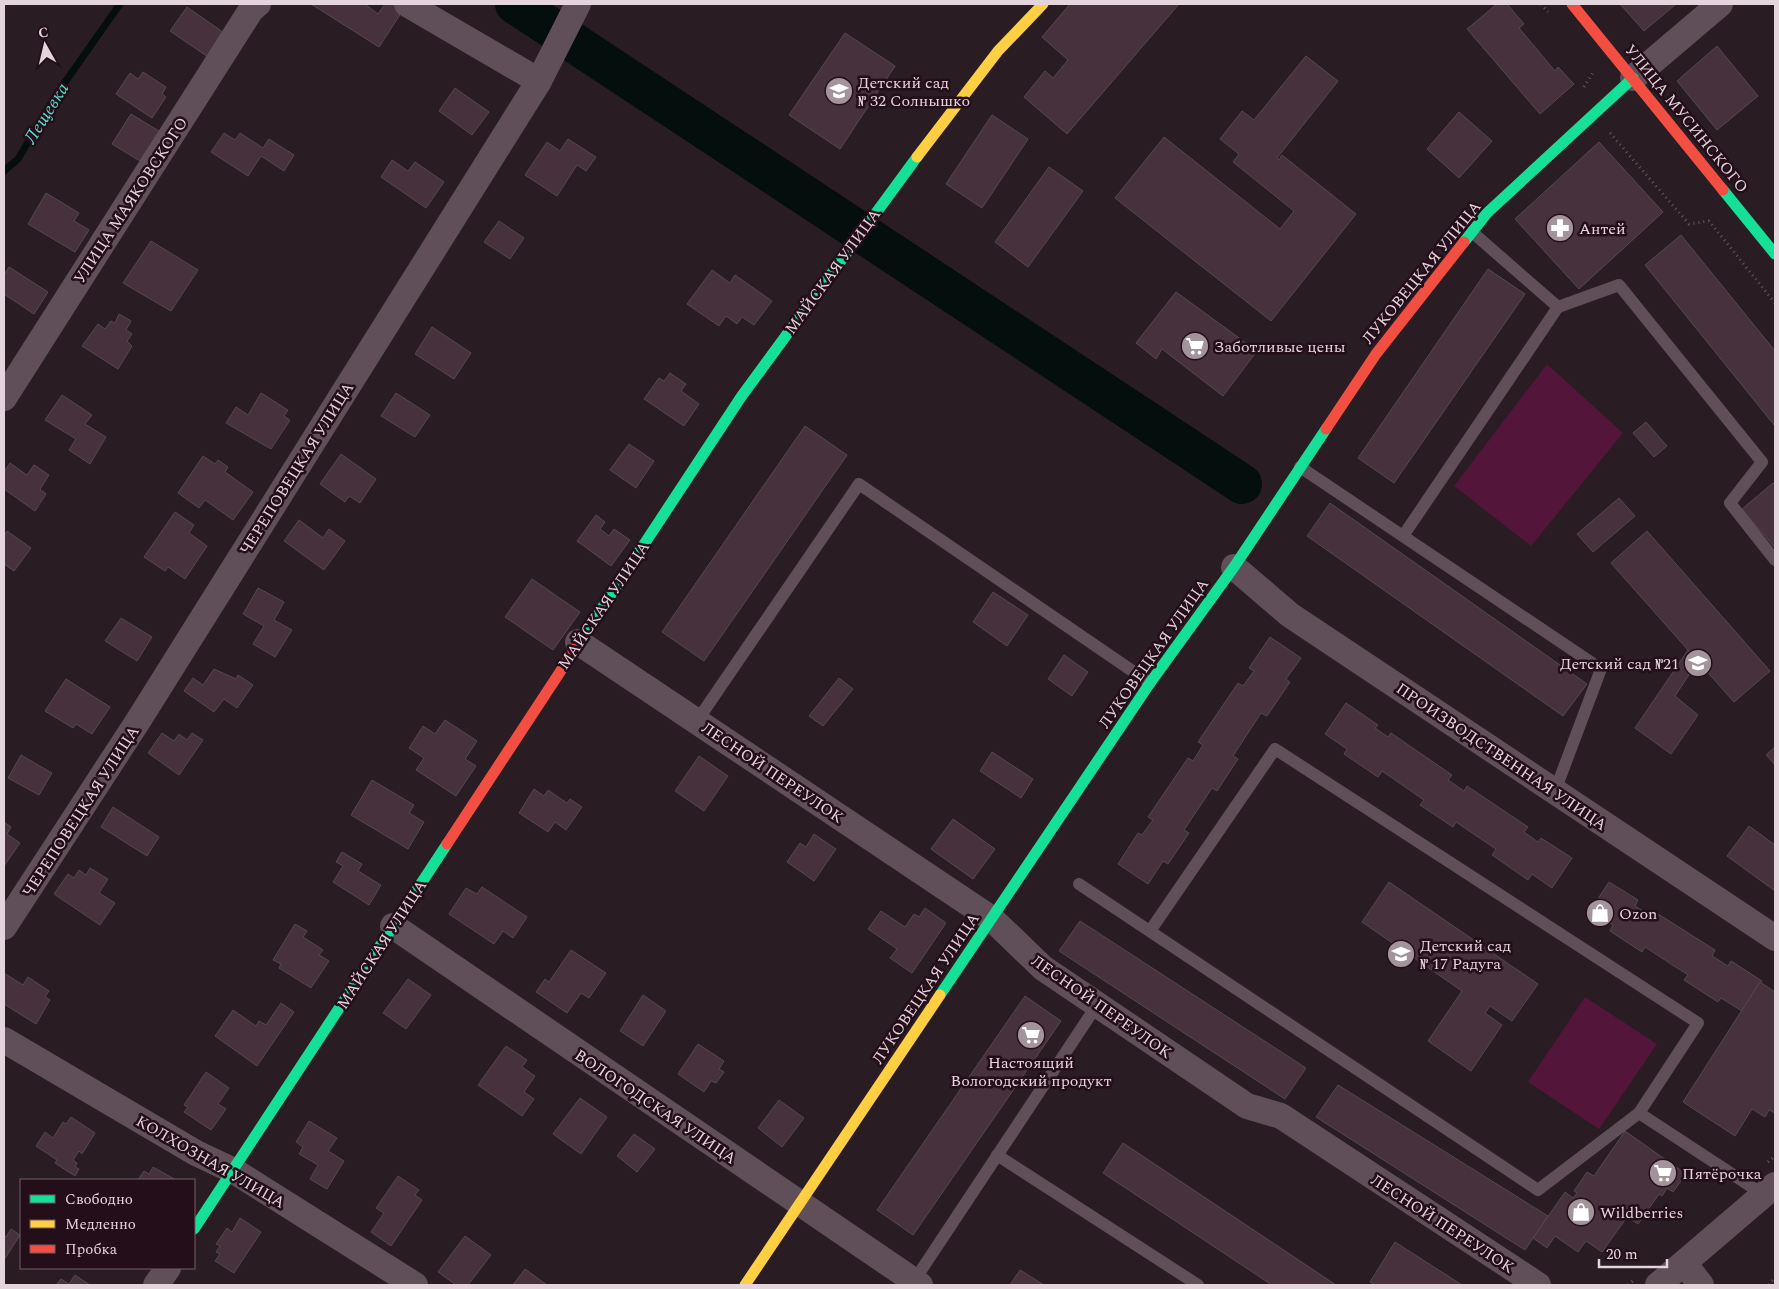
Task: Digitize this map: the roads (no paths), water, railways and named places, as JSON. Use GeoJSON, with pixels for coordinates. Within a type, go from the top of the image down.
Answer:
{"type":"FeatureCollection","features":[{"type":"Feature","properties":{"kind":"street","name":"УЛИЦА МАЯКОВСКОГО"},"geometry":{"type":"LineString","coordinates":[[4,398],[251,10],[258,4]]}},
{"type":"Feature","properties":{"kind":"street"},"geometry":{"type":"LineString","coordinates":[[407,4],[539,81]]}},
{"type":"Feature","properties":{"kind":"street","name":"ЧЕРЕПОВЕЦКАЯ УЛИЦА"},"geometry":{"type":"LineString","coordinates":[[4,927],[138,721],[539,81],[578,4]]}},
{"type":"Feature","properties":{"kind":"street","name":"УЛИЦА МУСИНСКОГО"},"geometry":{"type":"LineString","coordinates":[[1572,4],[1775,254]]}},
{"type":"Feature","properties":{"kind":"street"},"geometry":{"type":"LineString","coordinates":[[1634,78],[1720,4]]}},
{"type":"Feature","properties":{"kind":"street","name":"МАЙСКАЯ УЛИЦА"},"geometry":{"type":"LineString","coordinates":[[195,1228],[234,1171],[578,642],[741,397],[840,258],[1000,48],[1036,6]]}},
{"type":"Feature","properties":{"kind":"street","name":"ЛУКОВЕЦКАЯ УЛИЦА"},"geometry":{"type":"LineString","coordinates":[[745,1285],[1150,683],[1234,567],[1376,354],[1487,212],[1634,78]]}},
{"type":"Feature","properties":{"kind":"street","name":"ПРОИЗВОДСТВЕННАЯ УЛИЦА"},"geometry":{"type":"LineString","coordinates":[[1234,567],[1290,615],[1775,938]]}},
{"type":"Feature","properties":{"kind":"street","name":"ЛЕСНОЙ ПЕРЕУЛОК"},"geometry":{"type":"LineString","coordinates":[[578,642],[992,918],[1042,968],[1097,1005],[1248,1106],[1281,1116],[1538,1285]]}},
{"type":"Feature","properties":{"kind":"street","name":"ВОЛОГОДСКАЯ УЛИЦА"},"geometry":{"type":"LineString","coordinates":[[393,926],[917,1283]]}},
{"type":"Feature","properties":{"kind":"street","name":"КОЛХОЗНАЯ УЛИЦА"},"geometry":{"type":"LineString","coordinates":[[4,1040],[196,1153],[234,1171],[415,1285]]}},
{"type":"Feature","properties":{"kind":"street"},"geometry":{"type":"LineString","coordinates":[[1658,1285],[1769,1190]]}},
{"type":"Feature","properties":{"kind":"street"},"geometry":{"type":"LineString","coordinates":[[1684,1263],[1701,1285]]}},
{"type":"Feature","properties":{"kind":"street"},"geometry":{"type":"LineString","coordinates":[[156,1285],[167,1269]]}},
{"type":"Feature","properties":{"kind":"lane"},"geometry":{"type":"LineString","coordinates":[[1472,232],[1558,307]]}},
{"type":"Feature","properties":{"kind":"lane"},"geometry":{"type":"LineString","coordinates":[[1403,536],[1558,307],[1619,284],[1762,462],[1730,503],[1775,560]]}},
{"type":"Feature","properties":{"kind":"lane"},"geometry":{"type":"LineString","coordinates":[[1300,467],[1601,669],[1555,791]]}},
{"type":"Feature","properties":{"kind":"lane"},"geometry":{"type":"LineString","coordinates":[[696,721],[859,484],[1150,683]]}},
{"type":"Feature","properties":{"kind":"lane"},"geometry":{"type":"LineString","coordinates":[[1079,884],[1538,1190],[1639,1113],[1698,1023],[1275,748],[1150,931]]}},
{"type":"Feature","properties":{"kind":"lane"},"geometry":{"type":"LineString","coordinates":[[917,1283],[997,1155],[1097,1005]]}},
{"type":"Feature","properties":{"kind":"lane"},"geometry":{"type":"LineString","coordinates":[[1639,1113],[1769,1190]]}},
{"type":"Feature","properties":{"kind":"lane"},"geometry":{"type":"LineString","coordinates":[[997,1155],[1198,1285]]}},
{"type":"Feature","properties":{"kind":"waterway","name":"Лещевка"},"geometry":{"type":"LineString","coordinates":[[4,171],[18,159],[56,95],[120,4]]}},
{"type":"Feature","properties":{"kind":"waterway"},"geometry":{"type":"LineString","coordinates":[[515,4],[1242,484]]}},
{"type":"Feature","properties":{"kind":"place","name":"Детский сад № 32 Солнышко"},"geometry":{"type":"Point","coordinates":[839,91]}},
{"type":"Feature","properties":{"kind":"place","name":"Антей"},"geometry":{"type":"Point","coordinates":[1560,228]}},
{"type":"Feature","properties":{"kind":"place","name":"Заботливые цены"},"geometry":{"type":"Point","coordinates":[1195,346]}},
{"type":"Feature","properties":{"kind":"place","name":"Детский сад №21"},"geometry":{"type":"Point","coordinates":[1698,663]}},
{"type":"Feature","properties":{"kind":"place","name":"Ozon"},"geometry":{"type":"Point","coordinates":[1600,913]}},
{"type":"Feature","properties":{"kind":"place","name":"Детский сад № 17 Радуга"},"geometry":{"type":"Point","coordinates":[1401,954]}},
{"type":"Feature","properties":{"kind":"place","name":"Настоящий Вологодский продукт"},"geometry":{"type":"Point","coordinates":[1031,1035]}},
{"type":"Feature","properties":{"kind":"place","name":"Пятёрочка"},"geometry":{"type":"Point","coordinates":[1663,1173]}},
{"type":"Feature","properties":{"kind":"place","name":"Wildberries"},"geometry":{"type":"Point","coordinates":[1581,1212]}}]}
